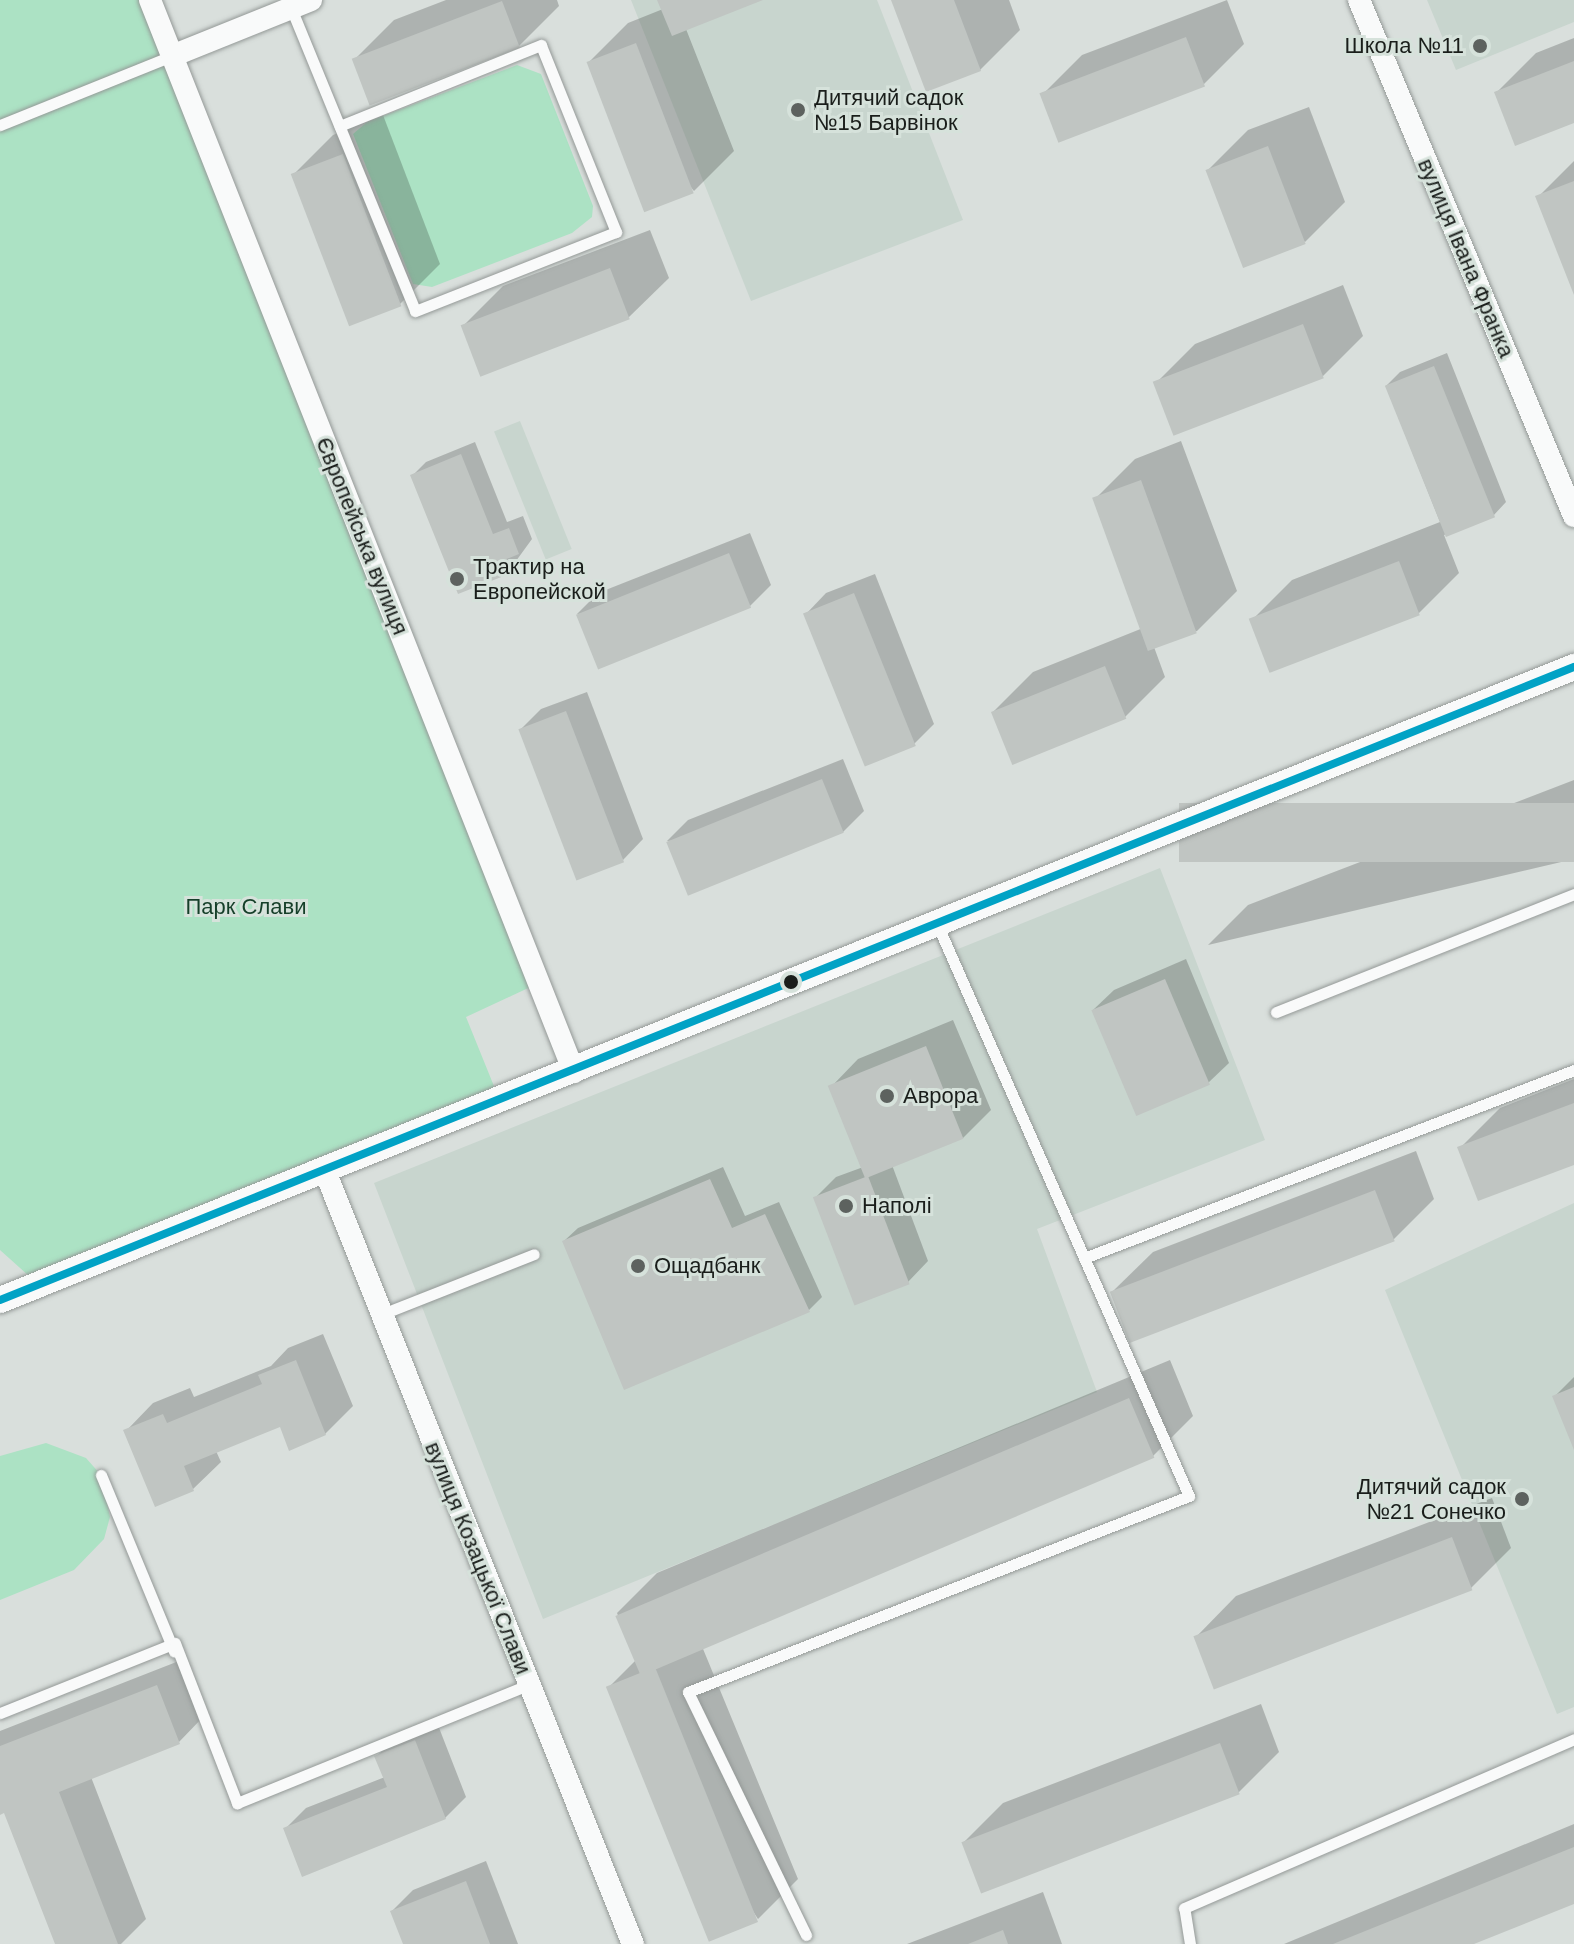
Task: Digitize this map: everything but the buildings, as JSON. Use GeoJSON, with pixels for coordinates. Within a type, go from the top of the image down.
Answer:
{"type":"FeatureCollection","features":[{"type":"Feature","properties":{"kind":"street","name":"Європейська вулиця"},"geometry":{"type":"LineString","coordinates":[[150,0],[574,1072]]}},
{"type":"Feature","properties":{"kind":"street","name":"вулиця Івана Франка"},"geometry":{"type":"LineString","coordinates":[[1359,0],[1574,516]]}},
{"type":"Feature","properties":{"kind":"street"},"geometry":{"type":"LineString","coordinates":[[172,56],[301,4]]}},
{"type":"Feature","properties":{"kind":"street"},"geometry":{"type":"LineString","coordinates":[[0,1300],[938,926],[1574,667]]}},
{"type":"Feature","properties":{"kind":"street","name":"вулиця Козацької Слави"},"geometry":{"type":"LineString","coordinates":[[325,1171],[633,1944]]}},
{"type":"Feature","properties":{"kind":"lane"},"geometry":{"type":"LineString","coordinates":[[301,4],[340,126],[415,311],[616,232],[541,45],[340,126]]}},
{"type":"Feature","properties":{"kind":"lane"},"geometry":{"type":"LineString","coordinates":[[0,125],[172,56]]}},
{"type":"Feature","properties":{"kind":"lane"},"geometry":{"type":"LineString","coordinates":[[1276,1012],[1574,894]]}},
{"type":"Feature","properties":{"kind":"lane"},"geometry":{"type":"LineString","coordinates":[[806,1935],[688,1692],[1189,1496],[938,926]]}},
{"type":"Feature","properties":{"kind":"lane"},"geometry":{"type":"LineString","coordinates":[[1084,1258],[1574,1070]]}},
{"type":"Feature","properties":{"kind":"lane"},"geometry":{"type":"LineString","coordinates":[[382,1314],[534,1254]]}},
{"type":"Feature","properties":{"kind":"lane"},"geometry":{"type":"LineString","coordinates":[[101,1475],[237,1803]]}},
{"type":"Feature","properties":{"kind":"lane"},"geometry":{"type":"LineString","coordinates":[[0,1713],[175,1643],[237,1803]]}},
{"type":"Feature","properties":{"kind":"lane"},"geometry":{"type":"LineString","coordinates":[[237,1803],[528,1685]]}},
{"type":"Feature","properties":{"kind":"lane"},"geometry":{"type":"LineString","coordinates":[[1190,1944],[1184,1908],[1574,1739]]}},
{"type":"Feature","properties":{"kind":"shaded area","name":"Дитячий садок №15 Барвінок"},"geometry":{"type":"Polygon","coordinates":[[[631,0],[877,0],[963,220],[751,301],[631,0]]]}},
{"type":"Feature","properties":{"kind":"shaded area","name":"Школа №11"},"geometry":{"type":"Polygon","coordinates":[[[1427,0],[1574,0],[1574,22],[1456,70],[1427,0]]]}},
{"type":"Feature","properties":{"kind":"shaded area"},"geometry":{"type":"Polygon","coordinates":[[[520,421],[572,549],[546,559],[494,431],[520,421]]]}},
{"type":"Feature","properties":{"kind":"shaded area"},"geometry":{"type":"Polygon","coordinates":[[[1160,868],[1265,1140],[1037,1229],[1097,1392],[543,1619],[374,1183],[1160,868]]]}},
{"type":"Feature","properties":{"kind":"shaded area","name":"Дитячий садок №21 Сонечко"},"geometry":{"type":"Polygon","coordinates":[[[1574,1203],[1574,1707],[1557,1714],[1385,1290],[1574,1203]]]}},
{"type":"Feature","properties":{"kind":"green space","name":"Парк Слави"},"geometry":{"type":"Polygon","coordinates":[[[0,0],[150,0],[539,983],[466,1017],[500,1101],[39,1285],[0,1250],[0,0]]]}},
{"type":"Feature","properties":{"kind":"green space"},"geometry":{"type":"Polygon","coordinates":[[[517,65],[541,74],[593,206],[592,217],[572,233],[432,287],[413,284],[353,134],[367,122],[517,65]]]}},
{"type":"Feature","properties":{"kind":"green space"},"geometry":{"type":"Polygon","coordinates":[[[46,1443],[86,1458],[101,1475],[110,1517],[104,1539],[74,1570],[0,1600],[0,1456],[46,1443]]]}},
{"type":"Feature","properties":{"kind":"transit line"},"geometry":{"type":"LineString","coordinates":[[0,1300],[1574,667]]}},
{"type":"Feature","properties":{"kind":"place","name":"Школа №11"},"geometry":{"type":"Point","coordinates":[1480,46]}},
{"type":"Feature","properties":{"kind":"place","name":"Дитячий садок №15 Барвінок"},"geometry":{"type":"Point","coordinates":[798,110]}},
{"type":"Feature","properties":{"kind":"place","name":"Трактир на Европейской"},"geometry":{"type":"Point","coordinates":[457,579]}},
{"type":"Feature","properties":{"kind":"place","name":"Аврора"},"geometry":{"type":"Point","coordinates":[887,1096]}},
{"type":"Feature","properties":{"kind":"place","name":"Наполі"},"geometry":{"type":"Point","coordinates":[846,1206]}},
{"type":"Feature","properties":{"kind":"place","name":"Ощадбанк"},"geometry":{"type":"Point","coordinates":[638,1266]}},
{"type":"Feature","properties":{"kind":"place","name":"Дитячий садок №21 Сонечко"},"geometry":{"type":"Point","coordinates":[1522,1499]}}]}
